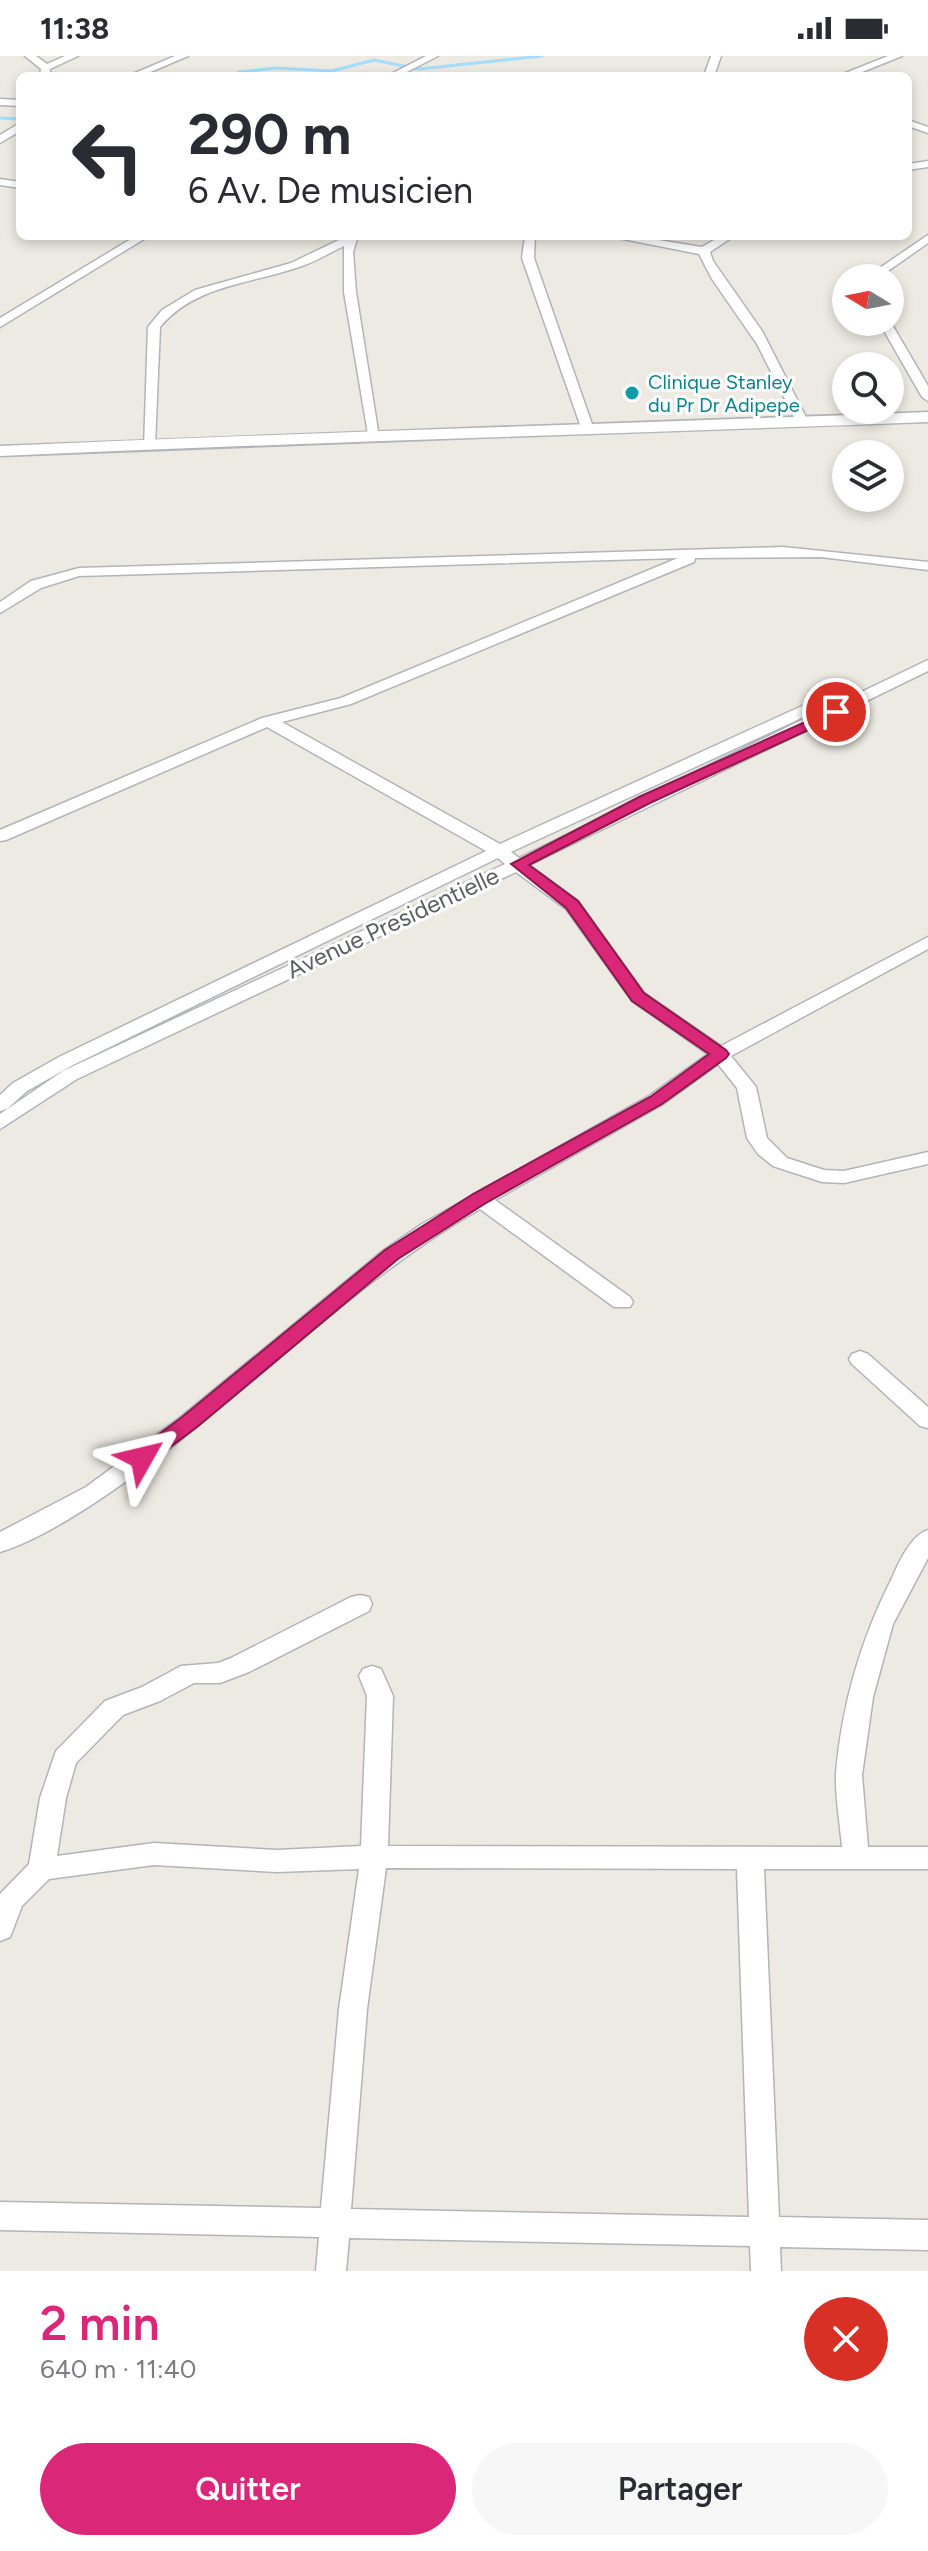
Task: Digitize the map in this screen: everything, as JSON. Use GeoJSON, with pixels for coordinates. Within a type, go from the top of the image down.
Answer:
{"type":"FeatureCollection","features":[{"type":"Feature","properties":{"kind":"street"},"geometry":{"type":"LineString","coordinates":[[30,56],[46,72],[73,56]]}},
{"type":"Feature","properties":{"kind":"street"},"geometry":{"type":"LineString","coordinates":[[143,72],[183,56]]}},
{"type":"Feature","properties":{"kind":"street"},"geometry":{"type":"LineString","coordinates":[[400,72],[433,56]]}},
{"type":"Feature","properties":{"kind":"street"},"geometry":{"type":"LineString","coordinates":[[854,72],[897,56]]}},
{"type":"Feature","properties":{"kind":"street"},"geometry":{"type":"LineString","coordinates":[[891,264],[928,238]]}},
{"type":"Feature","properties":{"kind":"street"},"geometry":{"type":"LineString","coordinates":[[0,323],[137,240]]}},
{"type":"Feature","properties":{"kind":"street"},"geometry":{"type":"LineString","coordinates":[[149,445],[154,327],[161,316],[202,290],[306,262],[346,240]]}},
{"type":"Feature","properties":{"kind":"street"},"geometry":{"type":"LineString","coordinates":[[351,240],[347,252],[350,292],[374,434]]}},
{"type":"Feature","properties":{"kind":"street"},"geometry":{"type":"LineString","coordinates":[[530,240],[528,258],[588,430]]}},
{"type":"Feature","properties":{"kind":"street"},"geometry":{"type":"LineString","coordinates":[[637,240],[704,251],[722,240]]}},
{"type":"Feature","properties":{"kind":"street"},"geometry":{"type":"LineString","coordinates":[[704,251],[717,281],[746,314],[775,363],[803,423]]}},
{"type":"Feature","properties":{"kind":"street"},"geometry":{"type":"LineString","coordinates":[[893,336],[928,397]]}},
{"type":"Feature","properties":{"kind":"street"},"geometry":{"type":"LineString","coordinates":[[0,451],[374,434],[588,430],[928,417]]}},
{"type":"Feature","properties":{"kind":"street"},"geometry":{"type":"LineString","coordinates":[[0,609],[16,593],[30,585],[79,572],[713,552],[821,553],[928,566]]}},
{"type":"Feature","properties":{"kind":"street"},"geometry":{"type":"LineString","coordinates":[[0,836],[268,721],[346,701],[679,562],[713,552]]}},
{"type":"Feature","properties":{"kind":"street","name":"Avenue Presidentielle"},"geometry":{"type":"LineString","coordinates":[[0,1105],[20,1087],[66,1061],[499,851],[836,712],[928,665]]}},
{"type":"Feature","properties":{"kind":"street"},"geometry":{"type":"LineString","coordinates":[[268,721],[499,851],[572,905],[638,997],[720,1054],[746,1087],[757,1138],[765,1150],[780,1162],[822,1176],[844,1177],[928,1158]]}},
{"type":"Feature","properties":{"kind":"street","name":"Avenue Presidentielle"},"geometry":{"type":"LineString","coordinates":[[0,1123],[70,1075],[519,864],[637,795]]}},
{"type":"Feature","properties":{"kind":"street"},"geometry":{"type":"LineString","coordinates":[[0,1543],[94,1493],[190,1422],[391,1255],[480,1199],[656,1100],[720,1054],[928,942]]}},
{"type":"Feature","properties":{"kind":"street"},"geometry":{"type":"LineString","coordinates":[[480,1199],[622,1302]]}},
{"type":"Feature","properties":{"kind":"street"},"geometry":{"type":"LineString","coordinates":[[860,1359],[928,1420]]}},
{"type":"Feature","properties":{"kind":"street"},"geometry":{"type":"LineString","coordinates":[[856,1857],[849,1775],[860,1697],[881,1624],[909,1567],[928,1539]]}},
{"type":"Feature","properties":{"kind":"street"},"geometry":{"type":"LineString","coordinates":[[42,1869],[53,1798],[65,1758],[114,1708],[151,1694],[190,1673],[220,1673],[240,1665],[360,1604]]}},
{"type":"Feature","properties":{"kind":"street"},"geometry":{"type":"LineString","coordinates":[[331,2271],[353,2009],[374,1857],[380,1696],[372,1676]]}},
{"type":"Feature","properties":{"kind":"street"},"geometry":{"type":"LineString","coordinates":[[0,1929],[11,1899],[42,1869],[154,1854],[277,1861],[374,1857],[928,1858]]}},
{"type":"Feature","properties":{"kind":"street"},"geometry":{"type":"LineString","coordinates":[[750,1856],[766,2271]]}},
{"type":"Feature","properties":{"kind":"street"},"geometry":{"type":"LineString","coordinates":[[0,2216],[928,2235]]}},
{"type":"Feature","properties":{"kind":"waterway"},"geometry":{"type":"LineString","coordinates":[[239,72],[276,68],[332,71],[374,60],[419,69],[542,56]]}},
{"type":"Feature","properties":{"kind":"waterway"},"geometry":{"type":"LineString","coordinates":[[0,118],[16,119]]}},
{"type":"Feature","properties":{"kind":"place","name":"Clinique Stanley du Pr Dr Adipepe"},"geometry":{"type":"Point","coordinates":[632,393]}},
{"type":"Feature","properties":{"kind":"route"},"geometry":{"type":"LineString","coordinates":[[142,1458],[190,1422],[391,1255],[480,1199],[656,1100],[720,1054],[638,997],[583,917],[519,864],[644,800],[836,712]]}}]}
